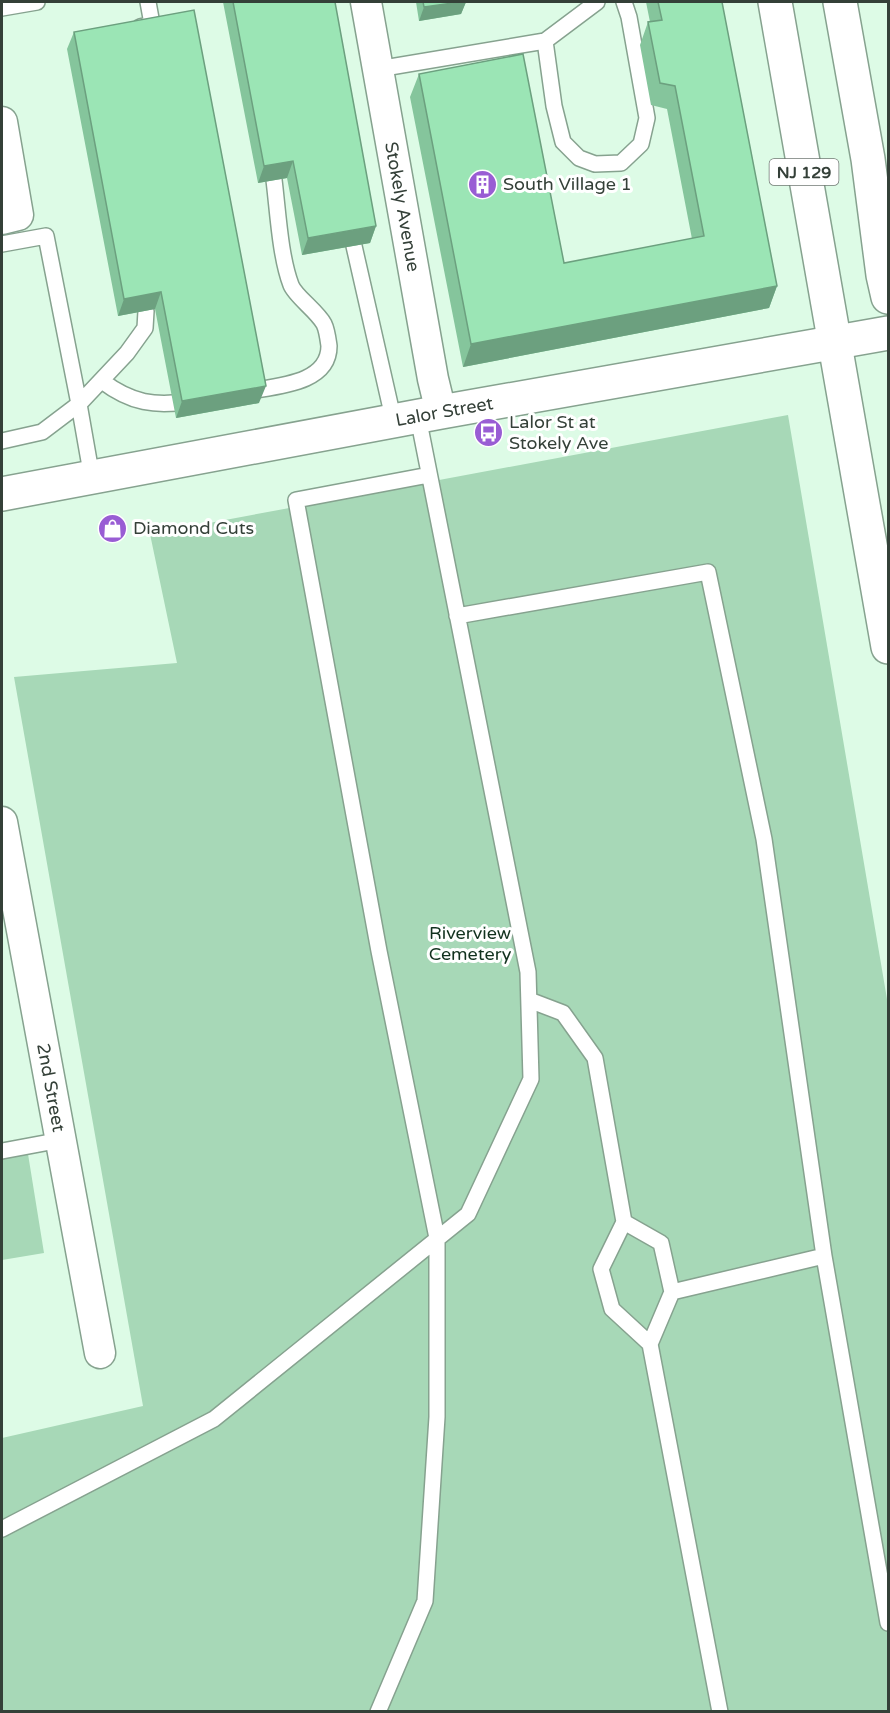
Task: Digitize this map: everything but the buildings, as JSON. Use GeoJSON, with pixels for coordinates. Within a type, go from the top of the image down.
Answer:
{"type":"FeatureCollection","features":[{"type":"Feature","properties":{"kind":"main road","name":"NJ 129"},"geometry":{"type":"LineString","coordinates":[[775,2],[888,647]]}},
{"type":"Feature","properties":{"kind":"main road"},"geometry":{"type":"LineString","coordinates":[[840,2],[868,159],[888,297]]}},
{"type":"Feature","properties":{"kind":"main road","name":"Lalor Street"},"geometry":{"type":"LineString","coordinates":[[2,495],[418,417],[888,333]]}},
{"type":"Feature","properties":{"kind":"street","name":"Stokely Avenue"},"geometry":{"type":"LineString","coordinates":[[366,2],[431,368],[418,417]]}},
{"type":"Feature","properties":{"kind":"street"},"geometry":{"type":"LineString","coordinates":[[2,122],[18,215],[2,219]]}},
{"type":"Feature","properties":{"kind":"street","name":"2nd Street"},"geometry":{"type":"LineString","coordinates":[[2,822],[10,917],[61,1140],[100,1353]]}},
{"type":"Feature","properties":{"kind":"lane"},"geometry":{"type":"LineString","coordinates":[[2,8],[37,2]]}},
{"type":"Feature","properties":{"kind":"lane"},"geometry":{"type":"LineString","coordinates":[[121,30],[152,24],[148,2]]}},
{"type":"Feature","properties":{"kind":"lane"},"geometry":{"type":"LineString","coordinates":[[378,69],[544,41],[597,2]]}},
{"type":"Feature","properties":{"kind":"lane"},"geometry":{"type":"LineString","coordinates":[[544,41],[554,106],[563,142],[579,158],[595,164],[621,163],[640,144],[646,118],[629,17],[624,2]]}},
{"type":"Feature","properties":{"kind":"lane"},"geometry":{"type":"LineString","coordinates":[[225,395],[309,379],[322,368],[329,356],[325,324],[310,305],[292,289],[287,270],[274,180]]}},
{"type":"Feature","properties":{"kind":"lane"},"geometry":{"type":"LineString","coordinates":[[2,244],[46,236],[92,478]]}},
{"type":"Feature","properties":{"kind":"lane"},"geometry":{"type":"LineString","coordinates":[[2,1529],[214,1419],[468,1214],[531,1079],[528,972],[418,417],[354,246]]}},
{"type":"Feature","properties":{"kind":"lane"},"geometry":{"type":"LineString","coordinates":[[2,441],[42,432],[79,404],[127,354],[145,328],[146,311]]}},
{"type":"Feature","properties":{"kind":"lane"},"geometry":{"type":"LineString","coordinates":[[102,381],[118,394],[146,404],[173,404],[204,399]]}},
{"type":"Feature","properties":{"kind":"lane"},"geometry":{"type":"LineString","coordinates":[[378,1712],[424,1601],[436,1417],[437,1238],[379,951],[296,500],[429,475]]}},
{"type":"Feature","properties":{"kind":"lane"},"geometry":{"type":"LineString","coordinates":[[457,616],[708,572],[764,839],[824,1256],[888,1623]]}},
{"type":"Feature","properties":{"kind":"lane"},"geometry":{"type":"LineString","coordinates":[[529,1000],[563,1013],[595,1058],[624,1222],[601,1269],[612,1310],[650,1344]]}},
{"type":"Feature","properties":{"kind":"lane"},"geometry":{"type":"LineString","coordinates":[[2,1151],[61,1140]]}},
{"type":"Feature","properties":{"kind":"lane"},"geometry":{"type":"LineString","coordinates":[[624,1222],[661,1243],[672,1292],[650,1344],[720,1712]]}},
{"type":"Feature","properties":{"kind":"lane"},"geometry":{"type":"LineString","coordinates":[[672,1292],[824,1256]]}},
{"type":"Feature","properties":{"kind":"green space","name":"Riverview Cemetery"},"geometry":{"type":"Polygon","coordinates":[[[788,415],[888,1005],[888,1711],[2,1711],[2,1438],[143,1406],[14,677],[177,663],[150,534],[788,415]]]}},
{"type":"Feature","properties":{"kind":"green space"},"geometry":{"type":"Polygon","coordinates":[[[28,1154],[44,1253],[2,1260],[2,1159],[28,1154]]]}},
{"type":"Feature","properties":{"kind":"place","name":"South Village 1"},"geometry":{"type":"Point","coordinates":[482,184]}},
{"type":"Feature","properties":{"kind":"place","name":"Lalor St at Stokely Ave"},"geometry":{"type":"Point","coordinates":[488,432]}},
{"type":"Feature","properties":{"kind":"place","name":"Diamond Cuts"},"geometry":{"type":"Point","coordinates":[112,528]}}]}
